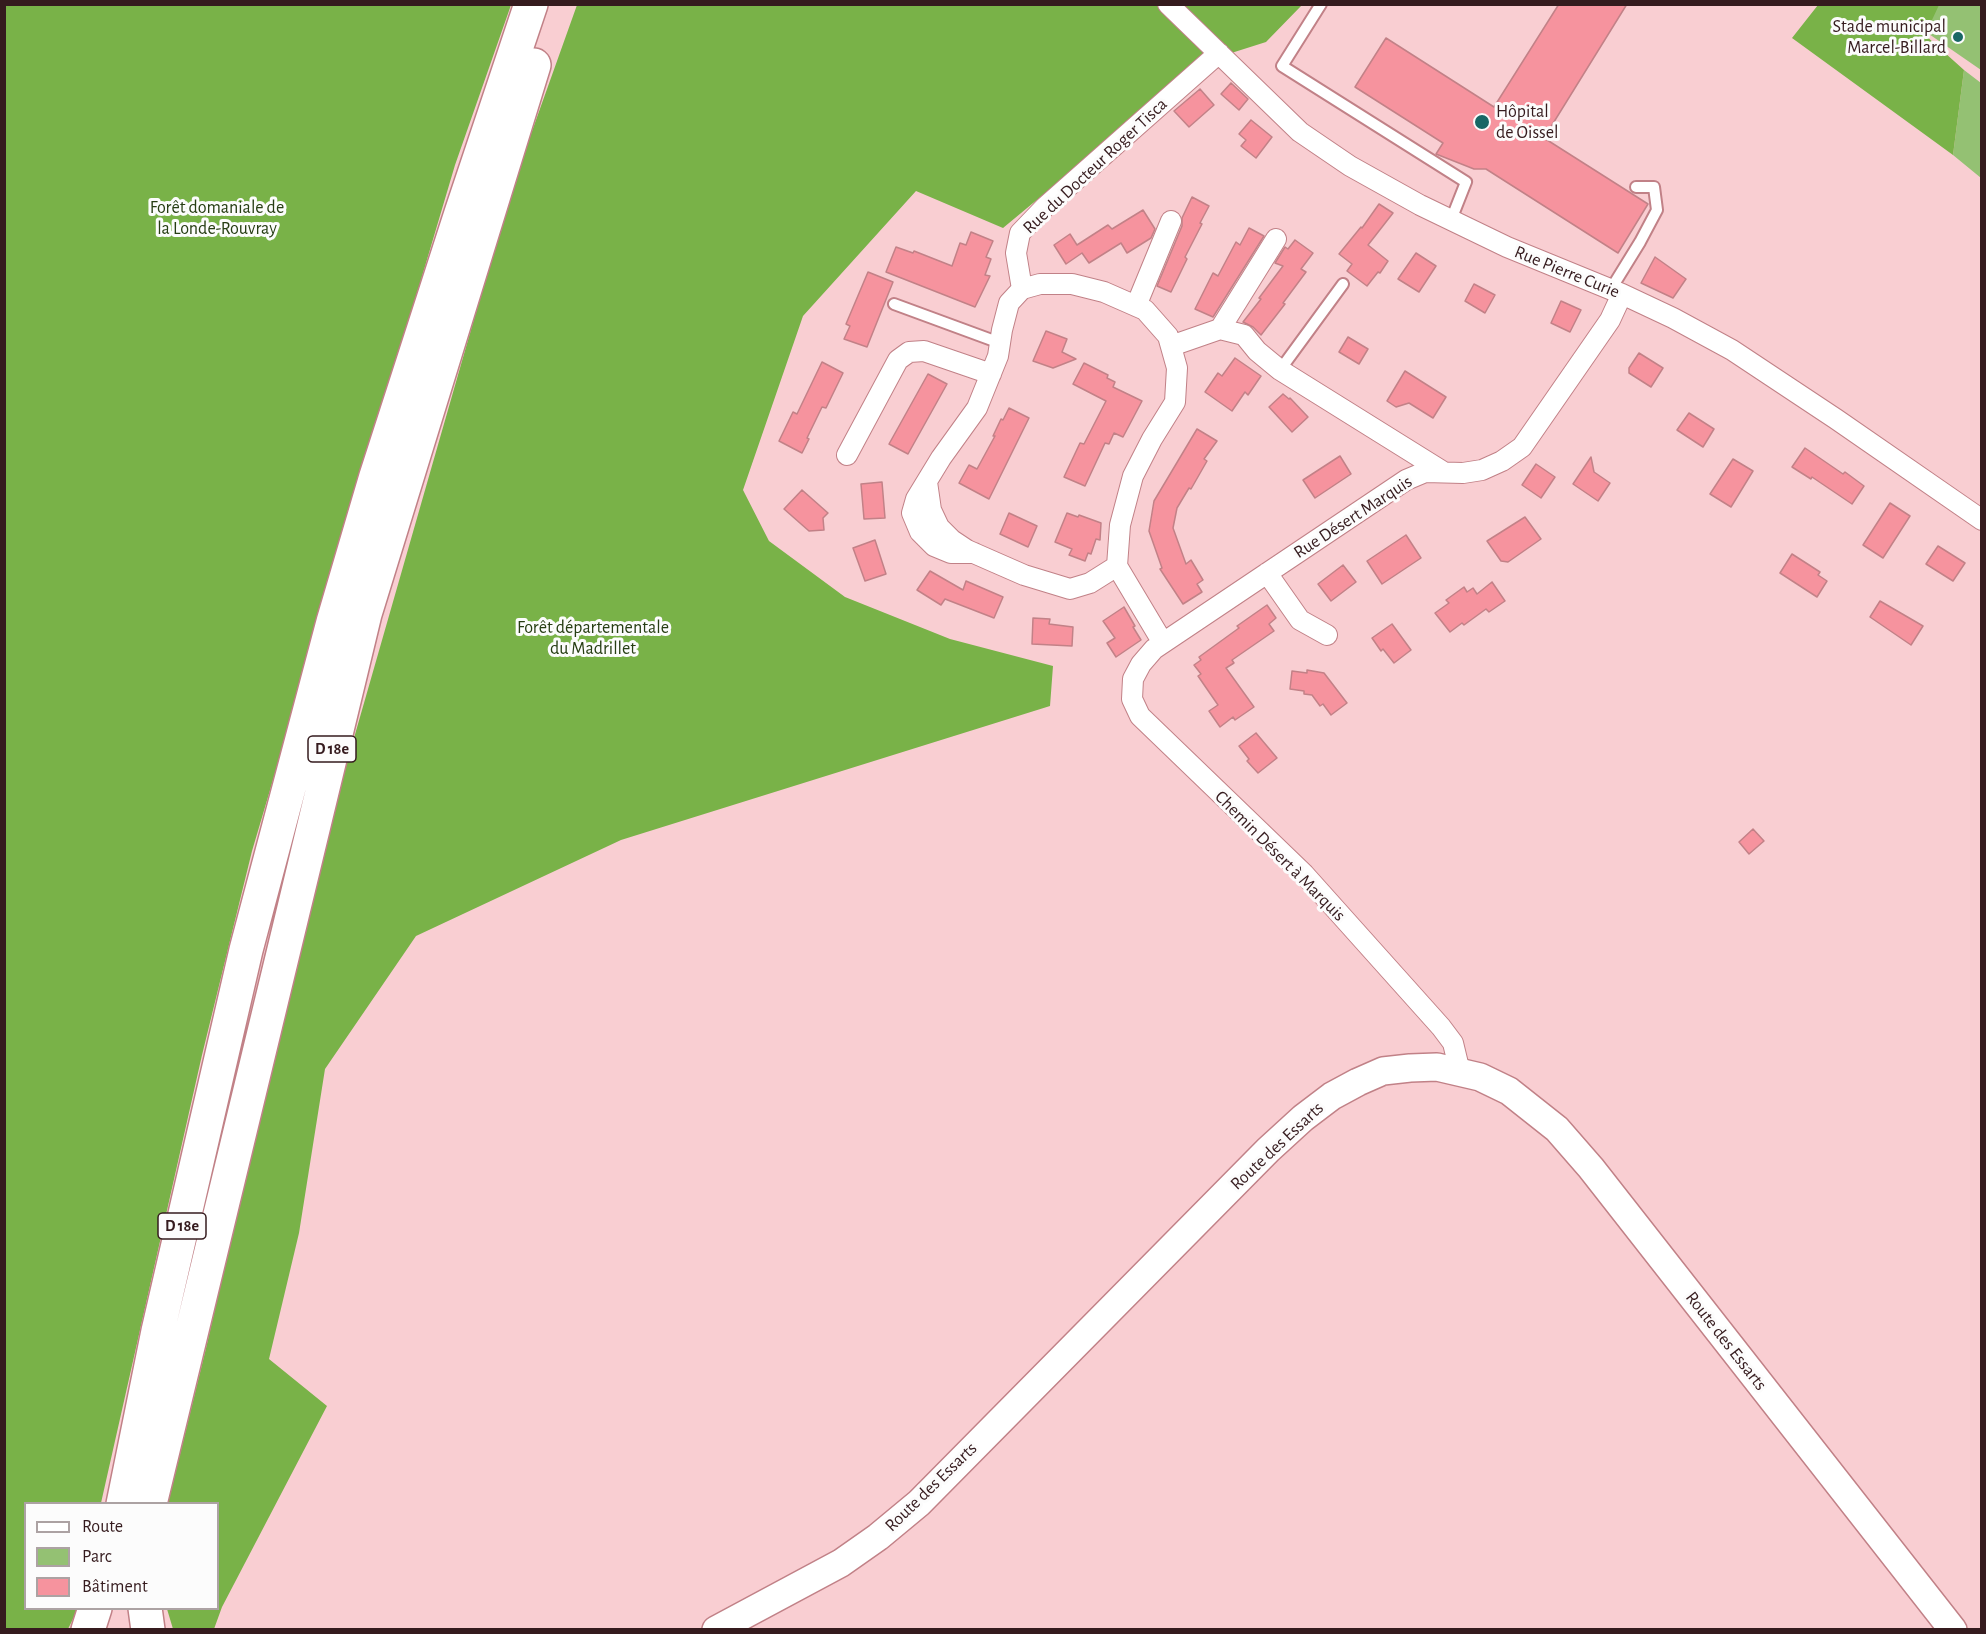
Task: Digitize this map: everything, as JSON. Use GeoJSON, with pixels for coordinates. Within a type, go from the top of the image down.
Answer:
{"type":"FeatureCollection","features":[{"type":"Feature","properties":{"kind":"highway","name":"D 18e"},"geometry":{"type":"LineString","coordinates":[[123,1502],[158,1331],[246,950],[333,621],[380,465],[531,4]]}},
{"type":"Feature","properties":{"kind":"highway","name":"D 18e"},"geometry":{"type":"LineString","coordinates":[[150,1502],[365,614],[553,4]]}},
{"type":"Feature","properties":{"kind":"highway"},"geometry":{"type":"LineString","coordinates":[[87,1629],[94,1610]]}},
{"type":"Feature","properties":{"kind":"highway"},"geometry":{"type":"LineString","coordinates":[[145,1610],[148,1629]]}},
{"type":"Feature","properties":{"kind":"main road","name":"Route des Essarts"},"geometry":{"type":"LineString","coordinates":[[716,1629],[841,1563],[878,1537],[919,1503],[1268,1150],[1303,1118],[1332,1096],[1383,1071],[1437,1067],[1480,1077],[1509,1091],[1557,1129],[1591,1168],[1953,1629]]}},
{"type":"Feature","properties":{"kind":"street","name":"Rue Pierre Curie"},"geometry":{"type":"LineString","coordinates":[[1168,4],[1300,132],[1350,166],[1450,220],[1507,247],[1617,292],[1673,318],[1732,350],[1982,520]]}},
{"type":"Feature","properties":{"kind":"street","name":"Rue du Docteur Roger Tisca"},"geometry":{"type":"LineString","coordinates":[[1022,289],[1016,252],[1020,233],[1045,207],[1219,53]]}},
{"type":"Feature","properties":{"kind":"street"},"geometry":{"type":"LineString","coordinates":[[1136,306],[1171,220]]}},
{"type":"Feature","properties":{"kind":"street"},"geometry":{"type":"LineString","coordinates":[[1220,329],[1276,238]]}},
{"type":"Feature","properties":{"kind":"street"},"geometry":{"type":"LineString","coordinates":[[1117,566],[1090,583],[1070,589],[1024,575],[974,553],[952,540],[939,527],[931,510],[927,482],[941,458],[977,408],[998,356],[1009,303],[1022,289],[1040,284],[1072,284],[1104,292],[1145,310],[1168,336],[1177,368],[1175,402],[1133,476],[1120,525],[1117,566],[1163,643]]}},
{"type":"Feature","properties":{"kind":"street","name":"Rue Désert Marquis"},"geometry":{"type":"LineString","coordinates":[[1163,643],[1406,480],[1425,472],[1463,473],[1482,470],[1502,461],[1521,447],[1610,320],[1617,292]]}},
{"type":"Feature","properties":{"kind":"street"},"geometry":{"type":"LineString","coordinates":[[1171,346],[1220,329],[1244,335],[1257,351],[1280,369],[1442,471]]}},
{"type":"Feature","properties":{"kind":"street"},"geometry":{"type":"LineString","coordinates":[[847,455],[898,360],[909,352],[924,351],[991,374]]}},
{"type":"Feature","properties":{"kind":"street"},"geometry":{"type":"LineString","coordinates":[[1267,573],[1300,620],[1327,634]]}},
{"type":"Feature","properties":{"kind":"street","name":"Chemin Désert à Marquis"},"geometry":{"type":"LineString","coordinates":[[1163,643],[1154,649],[1141,664],[1133,679],[1132,699],[1140,716],[1304,874],[1441,1027],[1453,1043],[1460,1072]]}},
{"type":"Feature","properties":{"kind":"lane"},"geometry":{"type":"LineString","coordinates":[[1321,4],[1282,66],[1466,182],[1450,220]]}},
{"type":"Feature","properties":{"kind":"lane"},"geometry":{"type":"LineString","coordinates":[[1617,292],[1657,210],[1654,187],[1636,187]]}},
{"type":"Feature","properties":{"kind":"lane"},"geometry":{"type":"LineString","coordinates":[[1280,369],[1343,284]]}},
{"type":"Feature","properties":{"kind":"lane"},"geometry":{"type":"LineString","coordinates":[[894,304],[1000,343]]}},
{"type":"Feature","properties":{"kind":"green space","name":"Forêt domaniale de la Londe-Rouvray"},"geometry":{"type":"Polygon","coordinates":[[[5,5],[511,5],[455,165],[252,851],[202,1055],[101,1502],[24,1502],[24,1610],[78,1610],[68,1629],[5,1630],[5,5]]]}},
{"type":"Feature","properties":{"kind":"green space","name":"Forêt départementale du Madrillet"},"geometry":{"type":"Polygon","coordinates":[[[577,5],[1302,5],[1266,42],[1203,62],[1003,228],[916,191],[803,316],[743,490],[769,541],[845,597],[950,639],[1053,666],[1050,706],[621,840],[416,936],[325,1069],[299,1233],[269,1359],[327,1406],[222,1607],[214,1629],[173,1629],[167,1610],[219,1610],[219,1502],[168,1502],[206,1348],[313,881],[511,190],[577,5]]]}},
{"type":"Feature","properties":{"kind":"green space"},"geometry":{"type":"Polygon","coordinates":[[[1818,5],[1939,5],[1925,35],[1964,70],[1953,155],[1792,38],[1818,5]]]}},
{"type":"Feature","properties":{"kind":"green space","name":"Stade municipal Marcel-Billard"},"geometry":{"type":"Polygon","coordinates":[[[1887,5],[1981,5],[1981,70],[1887,5]]]}},
{"type":"Feature","properties":{"kind":"green space"},"geometry":{"type":"Polygon","coordinates":[[[1964,70],[1981,83],[1981,178],[1953,155],[1964,70]]]}},
{"type":"Feature","properties":{"kind":"building","name":"Hôpital de Oissel"},"geometry":{"type":"Polygon","coordinates":[[[1559,4],[1627,4],[1544,138],[1648,204],[1618,253],[1486,169],[1474,169],[1436,154],[1443,143],[1355,87],[1386,38],[1494,107],[1559,4]]]}},
{"type":"Feature","properties":{"kind":"building"},"geometry":{"type":"Polygon","coordinates":[[[1231,83],[1248,99],[1239,110],[1221,94],[1231,83]]]}},
{"type":"Feature","properties":{"kind":"building"},"geometry":{"type":"Polygon","coordinates":[[[1200,89],[1214,105],[1189,127],[1174,111],[1200,89]]]}},
{"type":"Feature","properties":{"kind":"building"},"geometry":{"type":"Polygon","coordinates":[[[1251,120],[1272,137],[1256,158],[1241,146],[1246,140],[1239,134],[1251,120]]]}},
{"type":"Feature","properties":{"kind":"building"},"geometry":{"type":"Polygon","coordinates":[[[1192,197],[1209,206],[1171,292],[1157,286],[1192,197]]]}},
{"type":"Feature","properties":{"kind":"building"},"geometry":{"type":"Polygon","coordinates":[[[1379,204],[1393,213],[1368,245],[1388,261],[1367,286],[1347,271],[1352,264],[1339,254],[1379,204]]]}},
{"type":"Feature","properties":{"kind":"building"},"geometry":{"type":"Polygon","coordinates":[[[1143,210],[1155,229],[1151,238],[1127,253],[1121,243],[1089,263],[1082,253],[1066,264],[1054,245],[1070,234],[1077,245],[1108,225],[1112,229],[1143,210]]]}},
{"type":"Feature","properties":{"kind":"building"},"geometry":{"type":"Polygon","coordinates":[[[1249,228],[1264,236],[1213,317],[1195,309],[1213,273],[1218,276],[1236,242],[1240,245],[1249,228]]]}},
{"type":"Feature","properties":{"kind":"building"},"geometry":{"type":"Polygon","coordinates":[[[971,232],[993,241],[986,257],[991,259],[985,275],[990,276],[975,307],[886,272],[896,247],[913,253],[914,251],[952,266],[960,243],[966,245],[971,232]]]}},
{"type":"Feature","properties":{"kind":"building"},"geometry":{"type":"Polygon","coordinates":[[[1295,240],[1313,253],[1301,269],[1306,272],[1261,335],[1253,327],[1243,322],[1283,266],[1275,263],[1285,247],[1288,249],[1295,240]]]}},
{"type":"Feature","properties":{"kind":"building"},"geometry":{"type":"Polygon","coordinates":[[[1416,253],[1436,266],[1419,292],[1398,279],[1416,253]]]}},
{"type":"Feature","properties":{"kind":"building"},"geometry":{"type":"Polygon","coordinates":[[[1655,257],[1686,279],[1673,298],[1641,283],[1655,257]]]}},
{"type":"Feature","properties":{"kind":"building"},"geometry":{"type":"Polygon","coordinates":[[[868,272],[893,282],[867,347],[844,339],[850,326],[846,324],[868,272]]]}},
{"type":"Feature","properties":{"kind":"building"},"geometry":{"type":"Polygon","coordinates":[[[1474,284],[1495,295],[1485,313],[1465,301],[1474,284]]]}},
{"type":"Feature","properties":{"kind":"building"},"geometry":{"type":"Polygon","coordinates":[[[1561,301],[1581,310],[1570,332],[1551,323],[1561,301]]]}},
{"type":"Feature","properties":{"kind":"building"},"geometry":{"type":"Polygon","coordinates":[[[1046,331],[1067,339],[1062,352],[1076,359],[1053,368],[1033,361],[1046,331]]]}},
{"type":"Feature","properties":{"kind":"building"},"geometry":{"type":"Polygon","coordinates":[[[1348,337],[1368,349],[1359,364],[1339,352],[1348,337]]]}},
{"type":"Feature","properties":{"kind":"building"},"geometry":{"type":"Polygon","coordinates":[[[1639,353],[1663,368],[1651,387],[1629,373],[1629,368],[1639,353]]]}},
{"type":"Feature","properties":{"kind":"building"},"geometry":{"type":"Polygon","coordinates":[[[1235,358],[1261,376],[1248,395],[1245,392],[1232,411],[1205,392],[1218,373],[1222,376],[1235,358]]]}},
{"type":"Feature","properties":{"kind":"building"},"geometry":{"type":"Polygon","coordinates":[[[822,362],[843,373],[826,408],[822,407],[802,453],[779,441],[793,412],[797,414],[822,362]]]}},
{"type":"Feature","properties":{"kind":"building"},"geometry":{"type":"Polygon","coordinates":[[[1084,363],[1108,375],[1107,378],[1115,382],[1113,387],[1142,401],[1123,437],[1114,433],[1109,444],[1105,443],[1085,486],[1064,477],[1080,443],[1084,444],[1106,401],[1073,384],[1084,363]]]}},
{"type":"Feature","properties":{"kind":"building"},"geometry":{"type":"Polygon","coordinates":[[[1405,371],[1446,397],[1433,418],[1409,403],[1396,407],[1387,401],[1405,371]]]}},
{"type":"Feature","properties":{"kind":"building"},"geometry":{"type":"Polygon","coordinates":[[[928,374],[947,384],[908,454],[889,444],[928,374]]]}},
{"type":"Feature","properties":{"kind":"building"},"geometry":{"type":"Polygon","coordinates":[[[1283,394],[1308,417],[1292,432],[1269,407],[1283,394]]]}},
{"type":"Feature","properties":{"kind":"building"},"geometry":{"type":"Polygon","coordinates":[[[1009,408],[1029,418],[989,499],[959,483],[969,465],[977,469],[995,436],[993,436],[1001,419],[1003,420],[1009,408]]]}},
{"type":"Feature","properties":{"kind":"building"},"geometry":{"type":"Polygon","coordinates":[[[1689,413],[1714,429],[1703,447],[1677,430],[1689,413]]]}},
{"type":"Feature","properties":{"kind":"building"},"geometry":{"type":"Polygon","coordinates":[[[1197,429],[1217,441],[1204,459],[1207,461],[1191,489],[1189,488],[1177,508],[1173,528],[1186,564],[1191,560],[1203,580],[1197,584],[1202,592],[1183,604],[1160,569],[1162,568],[1149,531],[1154,501],[1197,429]]]}},
{"type":"Feature","properties":{"kind":"building"},"geometry":{"type":"Polygon","coordinates":[[[1805,448],[1864,486],[1852,504],[1812,477],[1811,479],[1792,467],[1805,448]]]}},
{"type":"Feature","properties":{"kind":"building"},"geometry":{"type":"Polygon","coordinates":[[[1340,456],[1351,474],[1315,498],[1303,480],[1340,456]]]}},
{"type":"Feature","properties":{"kind":"building"},"geometry":{"type":"Polygon","coordinates":[[[1591,457],[1594,472],[1610,483],[1598,501],[1573,484],[1591,457]]]}},
{"type":"Feature","properties":{"kind":"building"},"geometry":{"type":"Polygon","coordinates":[[[1733,459],[1753,471],[1731,507],[1710,494],[1733,459]]]}},
{"type":"Feature","properties":{"kind":"building"},"geometry":{"type":"Polygon","coordinates":[[[1536,464],[1555,477],[1541,498],[1522,485],[1536,464]]]}},
{"type":"Feature","properties":{"kind":"building"},"geometry":{"type":"Polygon","coordinates":[[[882,482],[885,518],[864,519],[861,484],[882,482]]]}},
{"type":"Feature","properties":{"kind":"building"},"geometry":{"type":"Polygon","coordinates":[[[802,490],[828,513],[823,518],[824,530],[809,531],[784,509],[802,490]]]}},
{"type":"Feature","properties":{"kind":"building"},"geometry":{"type":"Polygon","coordinates":[[[1890,503],[1910,516],[1883,558],[1863,545],[1890,503]]]}},
{"type":"Feature","properties":{"kind":"building"},"geometry":{"type":"Polygon","coordinates":[[[1009,513],[1037,526],[1028,547],[1000,534],[1009,513]]]}},
{"type":"Feature","properties":{"kind":"building"},"geometry":{"type":"Polygon","coordinates":[[[1067,513],[1101,523],[1100,540],[1096,539],[1091,554],[1088,553],[1085,561],[1069,555],[1072,549],[1055,542],[1067,513]]]}},
{"type":"Feature","properties":{"kind":"building"},"geometry":{"type":"Polygon","coordinates":[[[1525,517],[1541,539],[1508,562],[1501,561],[1487,541],[1525,517]]]}},
{"type":"Feature","properties":{"kind":"building"},"geometry":{"type":"Polygon","coordinates":[[[1406,535],[1421,558],[1382,584],[1367,561],[1406,535]]]}},
{"type":"Feature","properties":{"kind":"building"},"geometry":{"type":"Polygon","coordinates":[[[875,540],[886,574],[865,581],[853,548],[875,540]]]}},
{"type":"Feature","properties":{"kind":"building"},"geometry":{"type":"Polygon","coordinates":[[[1938,546],[1965,563],[1953,581],[1926,564],[1938,546]]]}},
{"type":"Feature","properties":{"kind":"building"},"geometry":{"type":"Polygon","coordinates":[[[1792,554],[1820,572],[1818,575],[1827,581],[1817,597],[1780,573],[1792,554]]]}},
{"type":"Feature","properties":{"kind":"building"},"geometry":{"type":"Polygon","coordinates":[[[1343,565],[1356,582],[1331,601],[1318,584],[1343,565]]]}},
{"type":"Feature","properties":{"kind":"building"},"geometry":{"type":"Polygon","coordinates":[[[930,571],[963,590],[966,581],[1003,597],[994,618],[945,599],[941,605],[917,590],[930,571]]]}},
{"type":"Feature","properties":{"kind":"building"},"geometry":{"type":"Polygon","coordinates":[[[1492,582],[1505,601],[1489,612],[1486,609],[1450,632],[1435,613],[1449,603],[1446,600],[1464,587],[1467,592],[1473,588],[1477,594],[1492,582]]]}},
{"type":"Feature","properties":{"kind":"building"},"geometry":{"type":"Polygon","coordinates":[[[1880,601],[1923,626],[1911,645],[1870,617],[1880,601]]]}},
{"type":"Feature","properties":{"kind":"building"},"geometry":{"type":"Polygon","coordinates":[[[1267,605],[1276,618],[1269,624],[1274,631],[1232,660],[1234,663],[1226,668],[1254,707],[1235,720],[1233,717],[1220,727],[1209,711],[1218,705],[1198,676],[1201,674],[1194,665],[1201,660],[1199,657],[1267,605]]]}},
{"type":"Feature","properties":{"kind":"building"},"geometry":{"type":"Polygon","coordinates":[[[1124,607],[1141,640],[1116,657],[1107,643],[1115,638],[1103,621],[1124,607]]]}},
{"type":"Feature","properties":{"kind":"building"},"geometry":{"type":"Polygon","coordinates":[[[1033,618],[1050,619],[1049,624],[1073,627],[1072,646],[1032,644],[1033,618]]]}},
{"type":"Feature","properties":{"kind":"building"},"geometry":{"type":"Polygon","coordinates":[[[1392,624],[1411,650],[1394,663],[1383,649],[1381,651],[1372,638],[1392,624]]]}},
{"type":"Feature","properties":{"kind":"building"},"geometry":{"type":"Polygon","coordinates":[[[1307,670],[1324,673],[1347,703],[1331,715],[1312,695],[1290,689],[1292,671],[1307,673],[1307,670]]]}},
{"type":"Feature","properties":{"kind":"building"},"geometry":{"type":"Polygon","coordinates":[[[1256,733],[1277,758],[1258,773],[1247,761],[1249,759],[1239,746],[1256,733]]]}},
{"type":"Feature","properties":{"kind":"building"},"geometry":{"type":"Polygon","coordinates":[[[1753,829],[1764,841],[1749,854],[1739,842],[1753,829]]]}},
{"type":"Feature","properties":{"kind":"place","name":"Stade municipal Marcel-Billard"},"geometry":{"type":"Point","coordinates":[1958,37]}},
{"type":"Feature","properties":{"kind":"place","name":"Hôpital de Oissel"},"geometry":{"type":"Point","coordinates":[1482,122]}}]}
